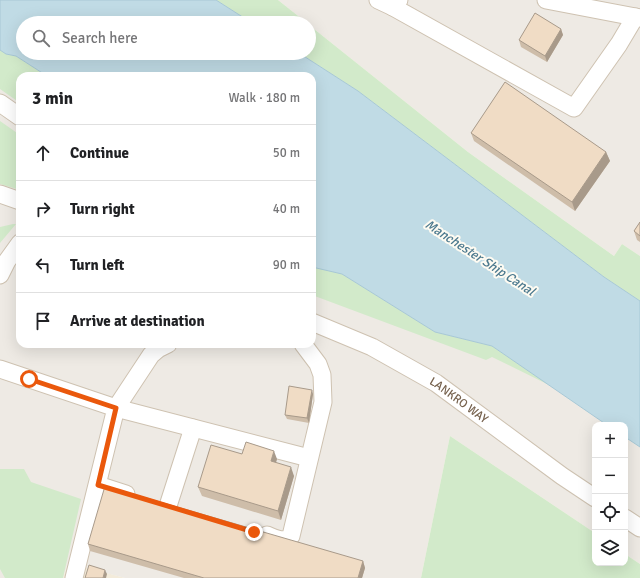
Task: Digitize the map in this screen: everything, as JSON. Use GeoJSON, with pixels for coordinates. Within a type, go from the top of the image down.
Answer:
{"type":"FeatureCollection","features":[{"type":"Feature","properties":{"kind":"street"},"geometry":{"type":"LineString","coordinates":[[390,2],[574,108],[637,18],[546,0]]}},
{"type":"Feature","properties":{"kind":"street"},"geometry":{"type":"LineString","coordinates":[[0,103],[16,114]]}},
{"type":"Feature","properties":{"kind":"street"},"geometry":{"type":"LineString","coordinates":[[0,194],[16,200]]}},
{"type":"Feature","properties":{"kind":"street"},"geometry":{"type":"LineString","coordinates":[[0,275],[16,249]]}},
{"type":"Feature","properties":{"kind":"street","name":"LANKRO WAY"},"geometry":{"type":"LineString","coordinates":[[316,324],[372,347],[436,383],[562,476],[592,496]]}},
{"type":"Feature","properties":{"kind":"street"},"geometry":{"type":"LineString","coordinates":[[76,571],[116,408],[151,355],[160,348]]}},
{"type":"Feature","properties":{"kind":"street"},"geometry":{"type":"LineString","coordinates":[[254,532],[283,540],[288,539],[291,536],[323,402],[322,376],[318,364],[306,348]]}},
{"type":"Feature","properties":{"kind":"street"},"geometry":{"type":"LineString","coordinates":[[0,369],[116,408],[309,458]]}},
{"type":"Feature","properties":{"kind":"street"},"geometry":{"type":"LineString","coordinates":[[98,485],[161,504],[193,428]]}},
{"type":"Feature","properties":{"kind":"street"},"geometry":{"type":"LineString","coordinates":[[628,520],[640,528]]}},
{"type":"Feature","properties":{"kind":"shaded area"},"geometry":{"type":"Polygon","coordinates":[[[278,0],[640,0],[640,256],[622,244],[614,256],[468,152],[316,31],[316,16],[298,16],[278,0]]]}},
{"type":"Feature","properties":{"kind":"shaded area"},"geometry":{"type":"Polygon","coordinates":[[[0,50],[6,54],[16,56],[16,60],[22,60],[41,72],[16,72],[16,348],[316,348],[316,267],[342,274],[435,332],[492,346],[603,422],[592,422],[592,531],[450,436],[421,578],[125,578],[68,563],[63,578],[0,578],[0,50]]]}},
{"type":"Feature","properties":{"kind":"shaded area"},"geometry":{"type":"Polygon","coordinates":[[[628,439],[640,447],[640,564],[628,556],[628,439]]]}},
{"type":"Feature","properties":{"kind":"shaded area"},"geometry":{"type":"Polygon","coordinates":[[[68,563],[78,565],[125,578],[63,578],[68,563]]]}},
{"type":"Feature","properties":{"kind":"green space"},"geometry":{"type":"Polygon","coordinates":[[[216,0],[278,0],[298,16],[241,16],[216,0]]]}},
{"type":"Feature","properties":{"kind":"green space"},"geometry":{"type":"Polygon","coordinates":[[[316,31],[468,152],[614,256],[622,244],[640,256],[640,301],[604,277],[358,91],[310,60],[316,60],[316,31]]]}},
{"type":"Feature","properties":{"kind":"green space"},"geometry":{"type":"Polygon","coordinates":[[[0,50],[6,54],[16,56],[16,60],[22,60],[41,72],[16,72],[16,100],[0,89],[0,50]]]}},
{"type":"Feature","properties":{"kind":"green space"},"geometry":{"type":"Polygon","coordinates":[[[0,121],[16,132],[16,189],[0,184],[0,121]]]}},
{"type":"Feature","properties":{"kind":"green space"},"geometry":{"type":"Polygon","coordinates":[[[16,224],[0,243],[0,227],[16,224]]]}},
{"type":"Feature","properties":{"kind":"green space"},"geometry":{"type":"Polygon","coordinates":[[[316,267],[342,274],[435,332],[492,346],[551,386],[492,357],[486,360],[316,296],[316,267]]]}},
{"type":"Feature","properties":{"kind":"green space"},"geometry":{"type":"Polygon","coordinates":[[[450,436],[592,531],[592,566],[628,566],[628,556],[640,564],[640,578],[421,578],[450,436]]]}},
{"type":"Feature","properties":{"kind":"green space"},"geometry":{"type":"Polygon","coordinates":[[[0,469],[24,469],[31,482],[81,499],[63,578],[5,578],[0,569],[0,469]]]}},
{"type":"Feature","properties":{"kind":"water"},"geometry":{"type":"Polygon","coordinates":[[[0,0],[216,0],[241,16],[16,16],[16,56],[6,54],[0,50],[0,0]]]}},
{"type":"Feature","properties":{"kind":"water","name":"Manchester Ship Canal"},"geometry":{"type":"Polygon","coordinates":[[[22,60],[310,60],[358,91],[604,277],[640,301],[640,447],[628,439],[628,422],[603,422],[492,346],[435,332],[342,274],[316,268],[316,72],[41,72],[22,60]]]}},
{"type":"Feature","properties":{"kind":"building"},"geometry":{"type":"Polygon","coordinates":[[[535,13],[561,29],[545,56],[519,40],[535,13]]]}},
{"type":"Feature","properties":{"kind":"building"},"geometry":{"type":"Polygon","coordinates":[[[505,82],[606,152],[572,202],[471,133],[505,82]]]}},
{"type":"Feature","properties":{"kind":"building"},"geometry":{"type":"Polygon","coordinates":[[[640,222],[640,236],[634,231],[640,222]]]}},
{"type":"Feature","properties":{"kind":"building"},"geometry":{"type":"Polygon","coordinates":[[[289,386],[312,390],[307,418],[285,415],[289,386]]]}},
{"type":"Feature","properties":{"kind":"building"},"geometry":{"type":"Polygon","coordinates":[[[246,442],[274,451],[271,461],[291,467],[278,511],[198,487],[211,445],[242,454],[246,442]]]}},
{"type":"Feature","properties":{"kind":"building"},"geometry":{"type":"Polygon","coordinates":[[[105,486],[363,561],[358,578],[204,578],[88,544],[105,486]]]}},
{"type":"Feature","properties":{"kind":"building"},"geometry":{"type":"Polygon","coordinates":[[[89,565],[105,570],[103,578],[85,578],[89,565]]]}},
{"type":"Feature","properties":{"kind":"route"},"geometry":{"type":"LineString","coordinates":[[29,379],[116,408],[98,485],[254,532]]}}]}
